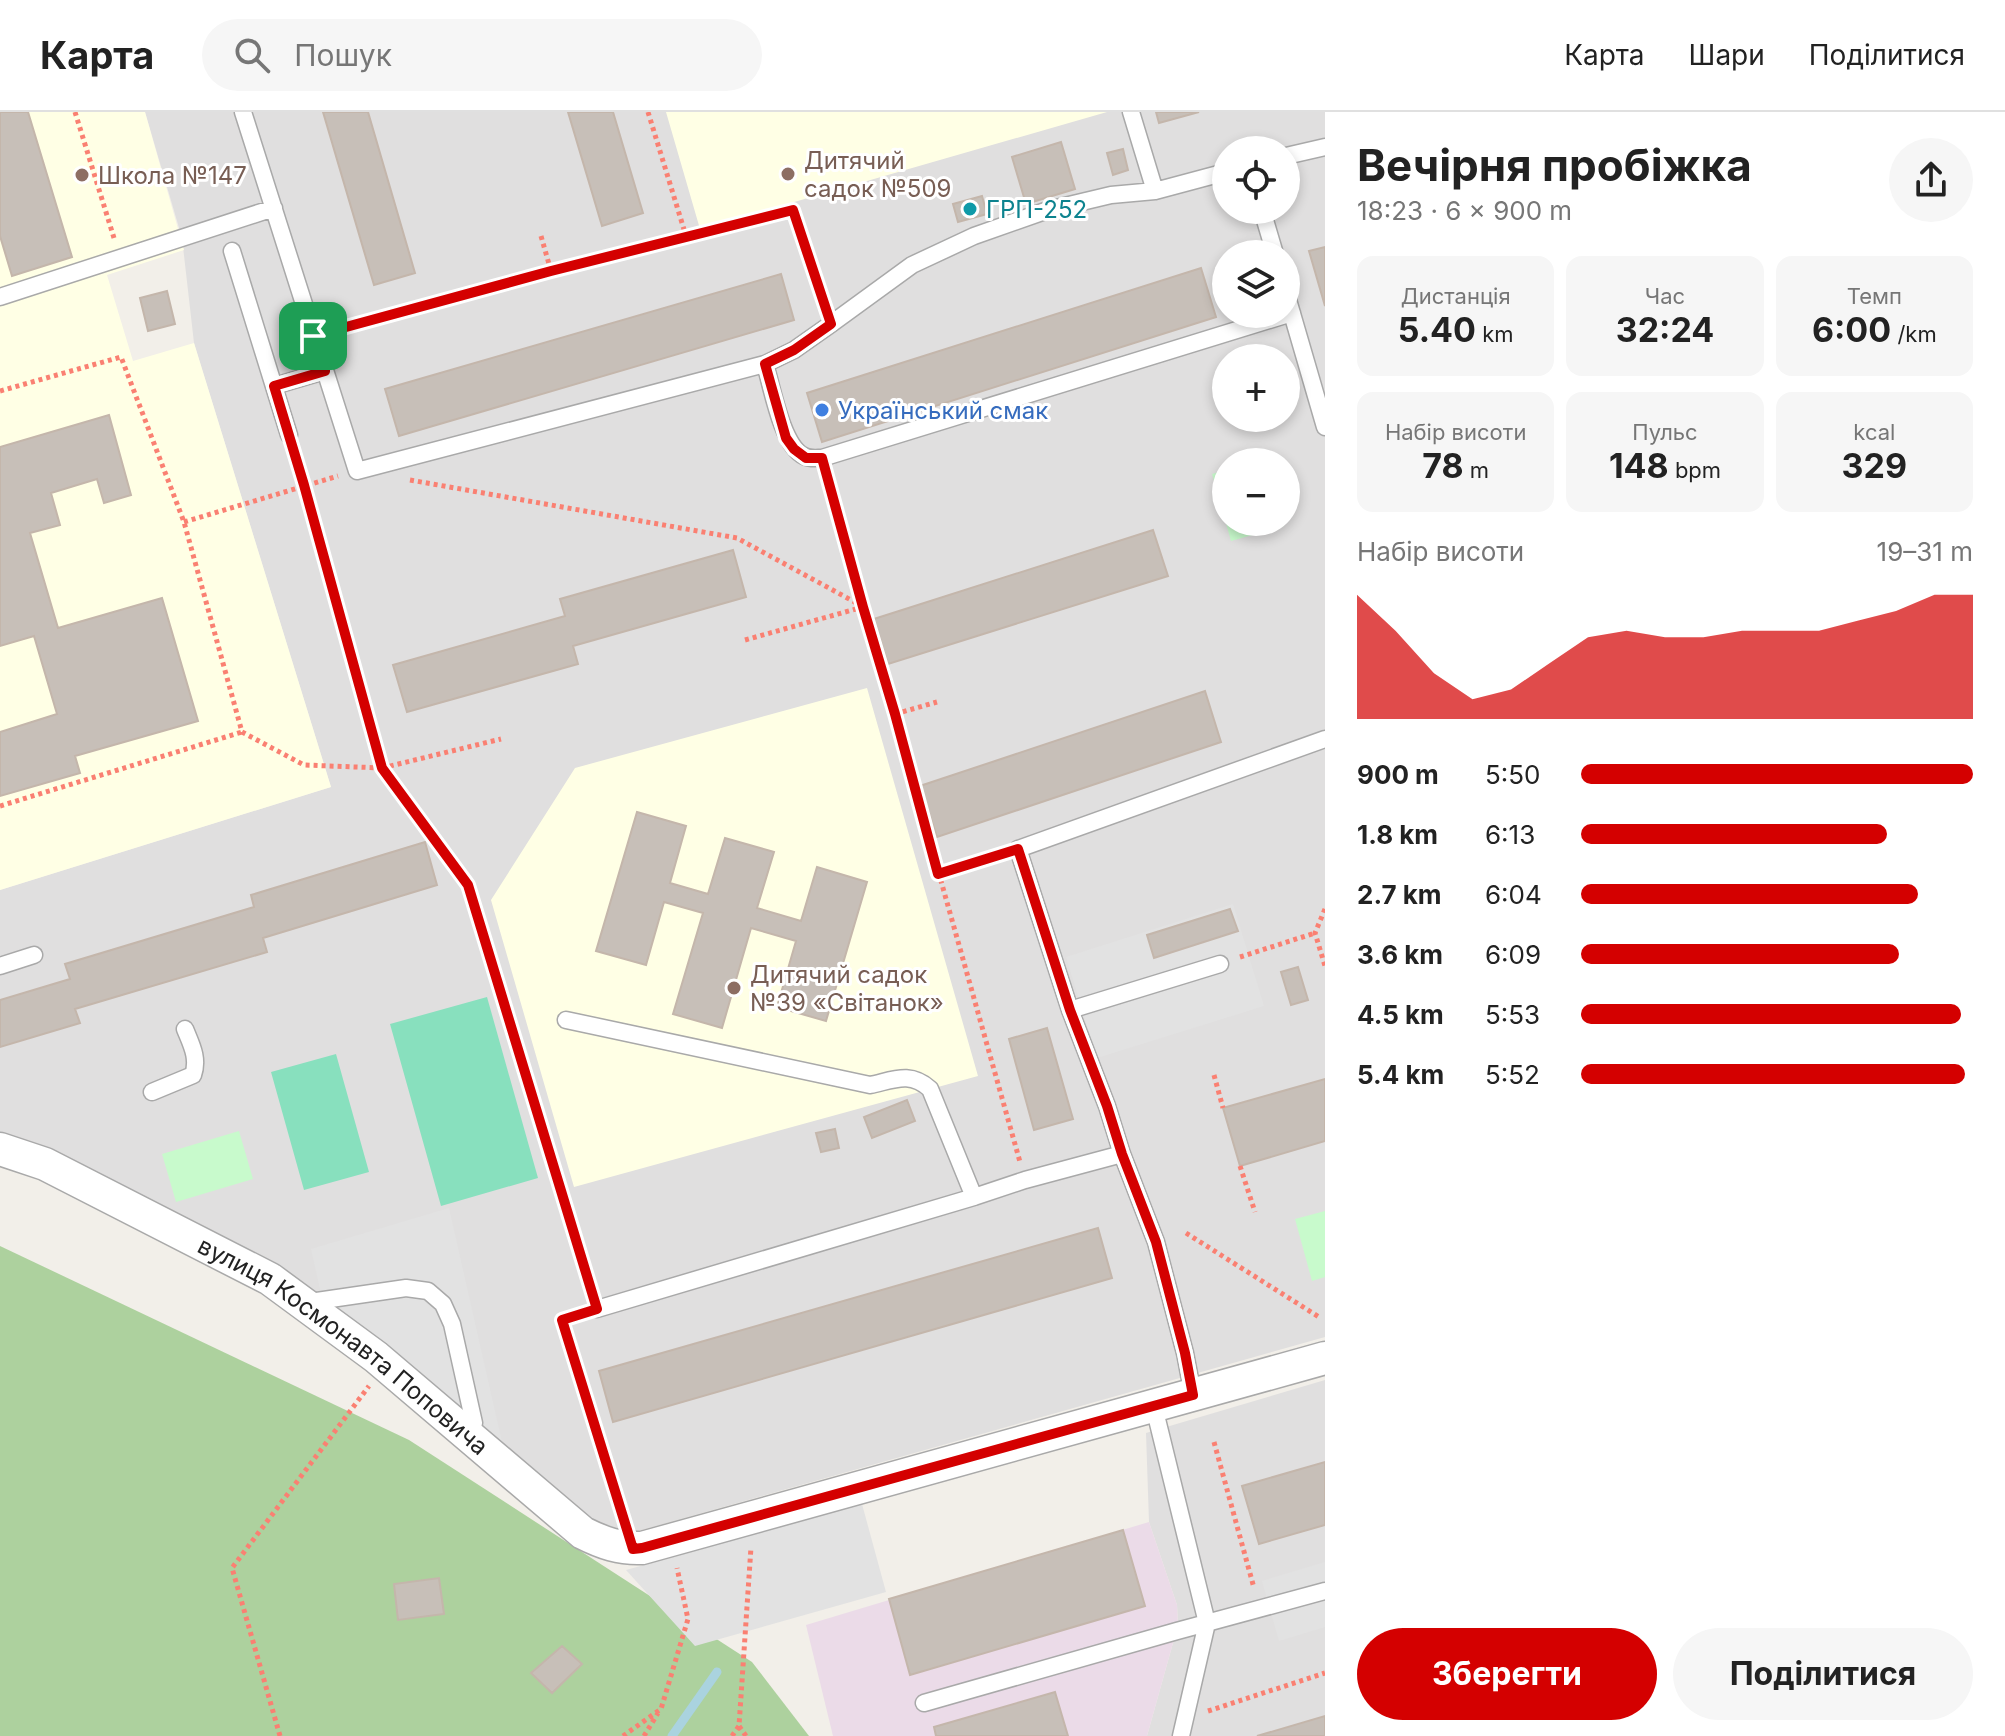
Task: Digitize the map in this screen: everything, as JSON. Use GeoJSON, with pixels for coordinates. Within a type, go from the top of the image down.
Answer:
{"type":"FeatureCollection","features":[{"type":"Feature","properties":{"kind":"street","name":"вулиця Космонавта Поповича"},"geometry":{"type":"LineString","coordinates":[[0,1149],[45,1164],[270,1279],[385,1364],[583,1533],[619,1548],[642,1548],[1325,1358]]}},
{"type":"Feature","properties":{"kind":"lane"},"geometry":{"type":"LineString","coordinates":[[243,112],[357,471],[765,364],[794,350],[912,265],[974,236],[1048,210],[1111,195],[1155,191],[1212,176]]}},
{"type":"Feature","properties":{"kind":"lane"},"geometry":{"type":"LineString","coordinates":[[1131,112],[1155,191]]}},
{"type":"Feature","properties":{"kind":"lane"},"geometry":{"type":"LineString","coordinates":[[1300,153],[1325,147]]}},
{"type":"Feature","properties":{"kind":"lane"},"geometry":{"type":"LineString","coordinates":[[0,297],[274,208]]}},
{"type":"Feature","properties":{"kind":"lane"},"geometry":{"type":"LineString","coordinates":[[232,251],[289,435]]}},
{"type":"Feature","properties":{"kind":"lane"},"geometry":{"type":"LineString","coordinates":[[765,364],[786,438],[806,458],[822,458],[1243,328]]}},
{"type":"Feature","properties":{"kind":"lane"},"geometry":{"type":"LineString","coordinates":[[1296,328],[1325,427]]}},
{"type":"Feature","properties":{"kind":"lane"},"geometry":{"type":"LineString","coordinates":[[274,386],[325,371]]}},
{"type":"Feature","properties":{"kind":"lane"},"geometry":{"type":"LineString","coordinates":[[1193,1395],[1156,1242],[1070,1010],[1018,849],[1325,739]]}},
{"type":"Feature","properties":{"kind":"lane"},"geometry":{"type":"LineString","coordinates":[[0,966],[34,955]]}},
{"type":"Feature","properties":{"kind":"lane"},"geometry":{"type":"LineString","coordinates":[[1070,1010],[1220,964]]}},
{"type":"Feature","properties":{"kind":"lane"},"geometry":{"type":"LineString","coordinates":[[566,1020],[870,1085],[903,1078],[918,1079],[930,1089],[974,1197]]}},
{"type":"Feature","properties":{"kind":"lane"},"geometry":{"type":"LineString","coordinates":[[152,1092],[193,1075],[197,1065],[185,1029]]}},
{"type":"Feature","properties":{"kind":"lane"},"geometry":{"type":"LineString","coordinates":[[597,1309],[1025,1180],[1122,1154]]}},
{"type":"Feature","properties":{"kind":"lane"},"geometry":{"type":"LineString","coordinates":[[302,1303],[406,1288],[428,1291],[443,1304],[452,1324],[474,1423],[467,1434]]}},
{"type":"Feature","properties":{"kind":"lane"},"geometry":{"type":"LineString","coordinates":[[1154,1407],[1207,1623],[1181,1736]]}},
{"type":"Feature","properties":{"kind":"lane"},"geometry":{"type":"LineString","coordinates":[[924,1703],[1325,1591]]}},
{"type":"Feature","properties":{"kind":"path"},"geometry":{"type":"LineString","coordinates":[[75,112],[120,258]]}},
{"type":"Feature","properties":{"kind":"path"},"geometry":{"type":"LineString","coordinates":[[648,112],[686,236]]}},
{"type":"Feature","properties":{"kind":"path"},"geometry":{"type":"LineString","coordinates":[[313,336],[551,271],[793,210],[831,324]]}},
{"type":"Feature","properties":{"kind":"path"},"geometry":{"type":"LineString","coordinates":[[541,236],[551,271]]}},
{"type":"Feature","properties":{"kind":"path"},"geometry":{"type":"LineString","coordinates":[[0,391],[121,357],[184,522],[242,732]]}},
{"type":"Feature","properties":{"kind":"path"},"geometry":{"type":"LineString","coordinates":[[289,435],[382,768],[468,885],[597,1309],[562,1320],[633,1549]]}},
{"type":"Feature","properties":{"kind":"path"},"geometry":{"type":"LineString","coordinates":[[822,458],[1025,1180]]}},
{"type":"Feature","properties":{"kind":"path"},"geometry":{"type":"LineString","coordinates":[[184,522],[357,471]]}},
{"type":"Feature","properties":{"kind":"path"},"geometry":{"type":"LineString","coordinates":[[402,479],[737,538],[863,607]]}},
{"type":"Feature","properties":{"kind":"path"},"geometry":{"type":"LineString","coordinates":[[745,640],[863,607]]}},
{"type":"Feature","properties":{"kind":"path"},"geometry":{"type":"LineString","coordinates":[[895,714],[937,702]]}},
{"type":"Feature","properties":{"kind":"path"},"geometry":{"type":"LineString","coordinates":[[0,806],[242,732],[304,765],[382,768],[501,739]]}},
{"type":"Feature","properties":{"kind":"path"},"geometry":{"type":"LineString","coordinates":[[938,874],[1018,849]]}},
{"type":"Feature","properties":{"kind":"path"},"geometry":{"type":"LineString","coordinates":[[1325,909],[1315,933],[1325,966]]}},
{"type":"Feature","properties":{"kind":"path"},"geometry":{"type":"LineString","coordinates":[[1220,964],[1315,933]]}},
{"type":"Feature","properties":{"kind":"path"},"geometry":{"type":"LineString","coordinates":[[1214,1075],[1223,1108]]}},
{"type":"Feature","properties":{"kind":"path"},"geometry":{"type":"LineString","coordinates":[[1240,1166],[1255,1212]]}},
{"type":"Feature","properties":{"kind":"path"},"geometry":{"type":"LineString","coordinates":[[1186,1233],[1319,1317]]}},
{"type":"Feature","properties":{"kind":"path"},"geometry":{"type":"LineString","coordinates":[[280,1736],[232,1568],[385,1364]]}},
{"type":"Feature","properties":{"kind":"path"},"geometry":{"type":"LineString","coordinates":[[1214,1442],[1260,1609]]}},
{"type":"Feature","properties":{"kind":"path"},"geometry":{"type":"LineString","coordinates":[[732,1736],[739,1726],[753,1517]]}},
{"type":"Feature","properties":{"kind":"path"},"geometry":{"type":"LineString","coordinates":[[644,1736],[661,1709],[688,1619],[671,1540]]}},
{"type":"Feature","properties":{"kind":"path"},"geometry":{"type":"LineString","coordinates":[[1186,1717],[1325,1673]]}},
{"type":"Feature","properties":{"kind":"path"},"geometry":{"type":"LineString","coordinates":[[623,1736],[661,1709]]}},
{"type":"Feature","properties":{"kind":"path"},"geometry":{"type":"LineString","coordinates":[[739,1726],[746,1736]]}},
{"type":"Feature","properties":{"kind":"shaded area"},"geometry":{"type":"Polygon","coordinates":[[[0,112],[145,112],[184,250],[107,275],[133,361],[194,343],[331,787],[0,890],[0,112]]]}},
{"type":"Feature","properties":{"kind":"shaded area"},"geometry":{"type":"Polygon","coordinates":[[[145,112],[1325,112],[1325,1337],[617,1537],[505,1457],[309,1299],[0,1143],[0,890],[331,787],[194,343],[182,238],[145,112]]]}},
{"type":"Feature","properties":{"kind":"shaded area","name":"Дитячий садок №509"},"geometry":{"type":"Polygon","coordinates":[[[666,112],[1107,112],[700,229],[666,112]]]}},
{"type":"Feature","properties":{"kind":"shaded area","name":"Дитячий садок №39 «Світанок»"},"geometry":{"type":"Polygon","coordinates":[[[867,688],[978,1076],[574,1187],[491,900],[575,768],[867,688]]]}},
{"type":"Feature","properties":{"kind":"shaded area"},"geometry":{"type":"Polygon","coordinates":[[[1233,904],[1264,1006],[1097,1058],[1066,957],[1233,904]]]}},
{"type":"Feature","properties":{"kind":"shaded area"},"geometry":{"type":"Polygon","coordinates":[[[449,1208],[504,1451],[324,1307],[311,1249],[449,1208]]]}},
{"type":"Feature","properties":{"kind":"shaded area"},"geometry":{"type":"Polygon","coordinates":[[[1325,1380],[1325,1736],[1147,1736],[1178,1625],[1177,1605],[1149,1522],[1146,1433],[1325,1380]]]}},
{"type":"Feature","properties":{"kind":"shaded area"},"geometry":{"type":"Polygon","coordinates":[[[862,1504],[886,1592],[695,1646],[626,1570],[862,1504]]]}},
{"type":"Feature","properties":{"kind":"shaded area"},"geometry":{"type":"Polygon","coordinates":[[[1149,1522],[1177,1605],[1178,1625],[1147,1736],[833,1736],[806,1625],[1149,1522]]]}},
{"type":"Feature","properties":{"kind":"shaded area"},"geometry":{"type":"Polygon","coordinates":[[[1325,1562],[1325,1627],[1279,1641],[1262,1581],[1325,1562]]]}},
{"type":"Feature","properties":{"kind":"green space"},"geometry":{"type":"Polygon","coordinates":[[[1230,536],[1249,536],[1231,541],[1230,536]]]}},
{"type":"Feature","properties":{"kind":"green space"},"geometry":{"type":"Polygon","coordinates":[[[487,997],[538,1178],[441,1206],[390,1024],[487,997]]]}},
{"type":"Feature","properties":{"kind":"green space"},"geometry":{"type":"Polygon","coordinates":[[[336,1054],[369,1172],[304,1190],[271,1072],[336,1054]]]}},
{"type":"Feature","properties":{"kind":"green space"},"geometry":{"type":"Polygon","coordinates":[[[239,1131],[253,1179],[176,1202],[162,1154],[239,1131]]]}},
{"type":"Feature","properties":{"kind":"green space"},"geometry":{"type":"Polygon","coordinates":[[[1325,1211],[1325,1277],[1312,1281],[1295,1219],[1325,1211]]]}},
{"type":"Feature","properties":{"kind":"green space"},"geometry":{"type":"Polygon","coordinates":[[[0,1246],[409,1440],[752,1662],[809,1736],[0,1736],[0,1246]]]}},
{"type":"Feature","properties":{"kind":"building"},"geometry":{"type":"Polygon","coordinates":[[[0,112],[28,112],[72,257],[12,276],[0,236],[0,112]]]}},
{"type":"Feature","properties":{"kind":"building"},"geometry":{"type":"Polygon","coordinates":[[[323,112],[368,112],[415,273],[374,285],[323,112]]]}},
{"type":"Feature","properties":{"kind":"building"},"geometry":{"type":"Polygon","coordinates":[[[568,112],[613,112],[643,213],[602,226],[568,112]]]}},
{"type":"Feature","properties":{"kind":"building"},"geometry":{"type":"Polygon","coordinates":[[[1156,112],[1199,112],[1159,123],[1156,112]]]}},
{"type":"Feature","properties":{"kind":"building"},"geometry":{"type":"Polygon","coordinates":[[[1061,142],[1075,189],[1026,204],[1012,157],[1061,142]]]}},
{"type":"Feature","properties":{"kind":"building"},"geometry":{"type":"Polygon","coordinates":[[[1123,149],[1128,170],[1113,175],[1107,153],[1123,149]]]}},
{"type":"Feature","properties":{"kind":"building","name":"ГРП-252"},"geometry":{"type":"Polygon","coordinates":[[[982,196],[987,214],[958,222],[953,204],[982,196]]]}},
{"type":"Feature","properties":{"kind":"building"},"geometry":{"type":"Polygon","coordinates":[[[1325,247],[1325,306],[1309,251],[1325,247]]]}},
{"type":"Feature","properties":{"kind":"building"},"geometry":{"type":"Polygon","coordinates":[[[1201,268],[1212,304],[1212,318],[822,442],[807,393],[1201,268]]]}},
{"type":"Feature","properties":{"kind":"building"},"geometry":{"type":"Polygon","coordinates":[[[781,274],[794,320],[399,436],[385,389],[781,274]]]}},
{"type":"Feature","properties":{"kind":"building"},"geometry":{"type":"Polygon","coordinates":[[[167,291],[175,324],[148,331],[140,298],[167,291]]]}},
{"type":"Feature","properties":{"kind":"building"},"geometry":{"type":"Polygon","coordinates":[[[109,415],[131,495],[104,503],[97,479],[51,493],[60,525],[30,533],[58,628],[162,598],[198,721],[75,756],[80,773],[0,796],[0,732],[57,714],[34,636],[0,646],[0,447],[109,415]]]}},
{"type":"Feature","properties":{"kind":"building"},"geometry":{"type":"Polygon","coordinates":[[[1153,530],[1168,576],[888,664],[874,619],[1153,530]]]}},
{"type":"Feature","properties":{"kind":"building"},"geometry":{"type":"Polygon","coordinates":[[[733,550],[746,597],[573,646],[578,664],[407,712],[393,665],[565,616],[560,599],[733,550]]]}},
{"type":"Feature","properties":{"kind":"building"},"geometry":{"type":"Polygon","coordinates":[[[1205,691],[1221,742],[937,837],[920,786],[1205,691]]]}},
{"type":"Feature","properties":{"kind":"building"},"geometry":{"type":"Polygon","coordinates":[[[637,812],[686,826],[670,883],[708,894],[725,838],[774,852],[757,908],[801,921],[817,867],[867,882],[826,1021],[777,1007],[796,941],[751,928],[722,1028],[673,1014],[703,913],[664,902],[646,965],[596,951],[637,812]]]}},
{"type":"Feature","properties":{"kind":"building"},"geometry":{"type":"Polygon","coordinates":[[[425,842],[437,885],[263,938],[267,952],[75,1009],[80,1023],[0,1047],[0,1000],[70,979],[65,964],[254,907],[251,895],[425,842]]]}},
{"type":"Feature","properties":{"kind":"building"},"geometry":{"type":"Polygon","coordinates":[[[1230,909],[1238,931],[1154,958],[1147,935],[1230,909]]]}},
{"type":"Feature","properties":{"kind":"building"},"geometry":{"type":"Polygon","coordinates":[[[1298,967],[1308,1000],[1291,1005],[1281,972],[1298,967]]]}},
{"type":"Feature","properties":{"kind":"building"},"geometry":{"type":"Polygon","coordinates":[[[1047,1028],[1073,1119],[1034,1130],[1009,1039],[1047,1028]]]}},
{"type":"Feature","properties":{"kind":"building"},"geometry":{"type":"Polygon","coordinates":[[[1325,1079],[1325,1141],[1240,1166],[1223,1108],[1325,1079]]]}},
{"type":"Feature","properties":{"kind":"building"},"geometry":{"type":"Polygon","coordinates":[[[907,1100],[915,1121],[872,1138],[864,1117],[907,1100]]]}},
{"type":"Feature","properties":{"kind":"building"},"geometry":{"type":"Polygon","coordinates":[[[835,1129],[839,1148],[821,1152],[816,1133],[835,1129]]]}},
{"type":"Feature","properties":{"kind":"building"},"geometry":{"type":"Polygon","coordinates":[[[1098,1228],[1112,1278],[613,1422],[599,1371],[1098,1228]]]}},
{"type":"Feature","properties":{"kind":"building"},"geometry":{"type":"Polygon","coordinates":[[[1325,1462],[1325,1525],[1259,1544],[1242,1486],[1325,1462]]]}},
{"type":"Feature","properties":{"kind":"building"},"geometry":{"type":"Polygon","coordinates":[[[1123,1530],[1145,1606],[910,1675],[889,1599],[1123,1530]]]}},
{"type":"Feature","properties":{"kind":"building"},"geometry":{"type":"Polygon","coordinates":[[[439,1578],[444,1614],[398,1620],[394,1584],[439,1578]]]}},
{"type":"Feature","properties":{"kind":"building"},"geometry":{"type":"Polygon","coordinates":[[[562,1646],[582,1664],[552,1693],[531,1673],[562,1646]]]}},
{"type":"Feature","properties":{"kind":"building"},"geometry":{"type":"Polygon","coordinates":[[[1055,1692],[1068,1736],[936,1736],[934,1727],[1055,1692]]]}},
{"type":"Feature","properties":{"kind":"building"},"geometry":{"type":"Polygon","coordinates":[[[1325,1716],[1325,1736],[1257,1736],[1325,1716]]]}},
{"type":"Feature","properties":{"kind":"waterway"},"geometry":{"type":"LineString","coordinates":[[672,1736],[717,1672]]}},
{"type":"Feature","properties":{"kind":"place","name":"Дитячий садок №509"},"geometry":{"type":"Point","coordinates":[788,174]}},
{"type":"Feature","properties":{"kind":"place","name":"Школа №147"},"geometry":{"type":"Point","coordinates":[82,175]}},
{"type":"Feature","properties":{"kind":"place","name":"ГРП-252"},"geometry":{"type":"Point","coordinates":[970,209]}},
{"type":"Feature","properties":{"kind":"place","name":"Український смак"},"geometry":{"type":"Point","coordinates":[822,410]}},
{"type":"Feature","properties":{"kind":"place","name":"Дитячий садок №39 «Світанок»"},"geometry":{"type":"Point","coordinates":[734,988]}},
{"type":"Feature","properties":{"kind":"route"},"geometry":{"type":"LineString","coordinates":[[793,210],[831,324],[794,350],[765,364],[786,438],[806,458],[822,458],[938,874],[1018,849],[1070,1010],[1156,1242],[1193,1395],[633,1549],[562,1320],[597,1309],[468,885],[382,768],[274,386],[325,371],[313,336],[551,271],[793,210]]}}]}
